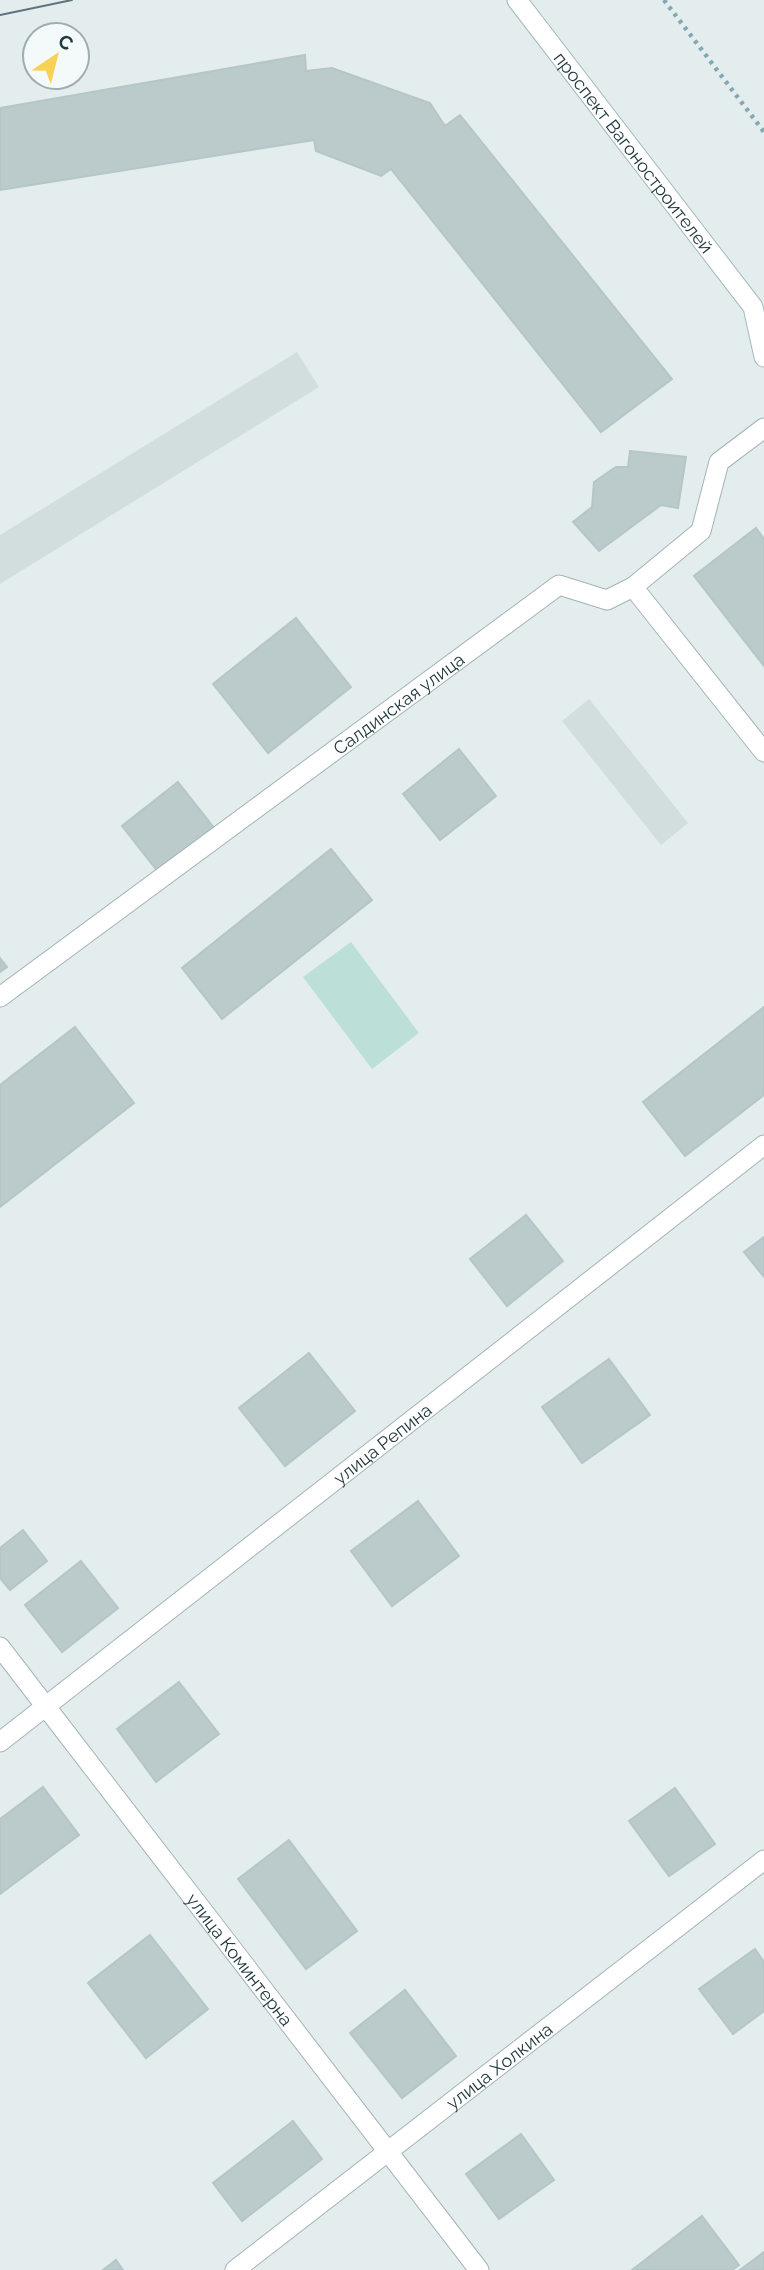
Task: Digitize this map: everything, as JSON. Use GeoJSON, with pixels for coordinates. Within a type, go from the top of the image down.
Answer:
{"type":"FeatureCollection","features":[{"type":"Feature","properties":{"kind":"street","name":"проспект Вагоностроителей"},"geometry":{"type":"LineString","coordinates":[[517,0],[758,309],[764,358]]}},
{"type":"Feature","properties":{"kind":"street","name":"Салдинская улица"},"geometry":{"type":"LineString","coordinates":[[0,997],[559,585],[607,600],[633,587],[701,531],[719,462],[764,428]]}},
{"type":"Feature","properties":{"kind":"street"},"geometry":{"type":"LineString","coordinates":[[633,587],[764,752]]}},
{"type":"Feature","properties":{"kind":"street","name":"улица Репина"},"geometry":{"type":"LineString","coordinates":[[0,1742],[764,1145]]}},
{"type":"Feature","properties":{"kind":"street","name":"улица Коминтерна"},"geometry":{"type":"LineString","coordinates":[[0,1647],[479,2270]]}},
{"type":"Feature","properties":{"kind":"street","name":"улица Холкина"},"geometry":{"type":"LineString","coordinates":[[235,2270],[764,1860]]}},
{"type":"Feature","properties":{"kind":"path"},"geometry":{"type":"LineString","coordinates":[[664,0],[764,132]]}},
{"type":"Feature","properties":{"kind":"shaded area"},"geometry":{"type":"Polygon","coordinates":[[[297,352],[319,387],[0,584],[0,535],[297,352]]]}},
{"type":"Feature","properties":{"kind":"shaded area"},"geometry":{"type":"Polygon","coordinates":[[[589,699],[688,823],[661,845],[562,721],[589,699]]]}},
{"type":"Feature","properties":{"kind":"green space"},"geometry":{"type":"Polygon","coordinates":[[[351,942],[419,1033],[372,1069],[303,977],[351,942]]]}},
{"type":"Feature","properties":{"kind":"building"},"geometry":{"type":"Polygon","coordinates":[[[305,55],[306,71],[332,68],[430,103],[445,126],[460,115],[672,379],[601,432],[391,169],[381,176],[316,151],[314,140],[0,190],[0,108],[305,55]]]}},
{"type":"Feature","properties":{"kind":"building"},"geometry":{"type":"Polygon","coordinates":[[[630,451],[686,457],[678,508],[661,505],[599,551],[573,522],[592,507],[594,482],[616,467],[628,467],[630,451]]]}},
{"type":"Feature","properties":{"kind":"building"},"geometry":{"type":"Polygon","coordinates":[[[756,528],[764,539],[764,666],[694,576],[756,528]]]}},
{"type":"Feature","properties":{"kind":"building"},"geometry":{"type":"Polygon","coordinates":[[[296,618],[351,687],[268,753],[213,684],[296,618]]]}},
{"type":"Feature","properties":{"kind":"building"},"geometry":{"type":"Polygon","coordinates":[[[459,749],[496,796],[440,840],[403,794],[459,749]]]}},
{"type":"Feature","properties":{"kind":"building"},"geometry":{"type":"Polygon","coordinates":[[[178,782],[215,829],[159,873],[122,826],[178,782]]]}},
{"type":"Feature","properties":{"kind":"building"},"geometry":{"type":"Polygon","coordinates":[[[331,849],[372,900],[222,1019],[182,968],[331,849]]]}},
{"type":"Feature","properties":{"kind":"building"},"geometry":{"type":"Polygon","coordinates":[[[0,958],[7,967],[0,972],[0,958]]]}},
{"type":"Feature","properties":{"kind":"building"},"geometry":{"type":"Polygon","coordinates":[[[764,1007],[764,1095],[685,1156],[643,1102],[764,1007]]]}},
{"type":"Feature","properties":{"kind":"building"},"geometry":{"type":"Polygon","coordinates":[[[75,1027],[134,1103],[0,1207],[0,1085],[75,1027]]]}},
{"type":"Feature","properties":{"kind":"building"},"geometry":{"type":"Polygon","coordinates":[[[526,1215],[563,1261],[507,1306],[470,1259],[526,1215]]]}},
{"type":"Feature","properties":{"kind":"building"},"geometry":{"type":"Polygon","coordinates":[[[764,1237],[764,1277],[744,1252],[764,1237]]]}},
{"type":"Feature","properties":{"kind":"building"},"geometry":{"type":"Polygon","coordinates":[[[309,1353],[355,1411],[285,1466],[239,1408],[309,1353]]]}},
{"type":"Feature","properties":{"kind":"building"},"geometry":{"type":"Polygon","coordinates":[[[609,1359],[650,1415],[582,1463],[542,1407],[609,1359]]]}},
{"type":"Feature","properties":{"kind":"building"},"geometry":{"type":"Polygon","coordinates":[[[418,1501],[459,1556],[392,1606],[351,1551],[418,1501]]]}},
{"type":"Feature","properties":{"kind":"building"},"geometry":{"type":"Polygon","coordinates":[[[23,1530],[47,1561],[10,1590],[0,1578],[0,1548],[23,1530]]]}},
{"type":"Feature","properties":{"kind":"building"},"geometry":{"type":"Polygon","coordinates":[[[81,1561],[118,1608],[62,1652],[25,1605],[81,1561]]]}},
{"type":"Feature","properties":{"kind":"building"},"geometry":{"type":"Polygon","coordinates":[[[179,1682],[219,1734],[156,1782],[117,1729],[179,1682]]]}},
{"type":"Feature","properties":{"kind":"building"},"geometry":{"type":"Polygon","coordinates":[[[43,1787],[79,1835],[0,1894],[0,1819],[43,1787]]]}},
{"type":"Feature","properties":{"kind":"building"},"geometry":{"type":"Polygon","coordinates":[[[675,1788],[715,1844],[669,1876],[629,1821],[675,1788]]]}},
{"type":"Feature","properties":{"kind":"building"},"geometry":{"type":"Polygon","coordinates":[[[289,1840],[357,1931],[306,1969],[238,1879],[289,1840]]]}},
{"type":"Feature","properties":{"kind":"building"},"geometry":{"type":"Polygon","coordinates":[[[150,1935],[208,2009],[146,2058],[88,1983],[150,1935]]]}},
{"type":"Feature","properties":{"kind":"building"},"geometry":{"type":"Polygon","coordinates":[[[755,1949],[764,1962],[764,2011],[733,2034],[699,1989],[755,1949]]]}},
{"type":"Feature","properties":{"kind":"building"},"geometry":{"type":"Polygon","coordinates":[[[405,1990],[456,2056],[402,2098],[350,2033],[405,1990]]]}},
{"type":"Feature","properties":{"kind":"building"},"geometry":{"type":"Polygon","coordinates":[[[293,2121],[322,2159],[242,2221],[213,2183],[293,2121]]]}},
{"type":"Feature","properties":{"kind":"building"},"geometry":{"type":"Polygon","coordinates":[[[521,2134],[554,2180],[499,2219],[466,2174],[521,2134]]]}},
{"type":"Feature","properties":{"kind":"building"},"geometry":{"type":"Polygon","coordinates":[[[702,2216],[739,2265],[732,2270],[632,2270],[702,2216]]]}},
{"type":"Feature","properties":{"kind":"building"},"geometry":{"type":"Polygon","coordinates":[[[764,2252],[764,2270],[740,2270],[764,2252]]]}},
{"type":"Feature","properties":{"kind":"building"},"geometry":{"type":"Polygon","coordinates":[[[116,2260],[123,2270],[103,2270],[116,2260]]]}},
{"type":"Feature","properties":{"kind":"tram line"},"geometry":{"type":"LineString","coordinates":[[0,15],[72,0]]}}]}
